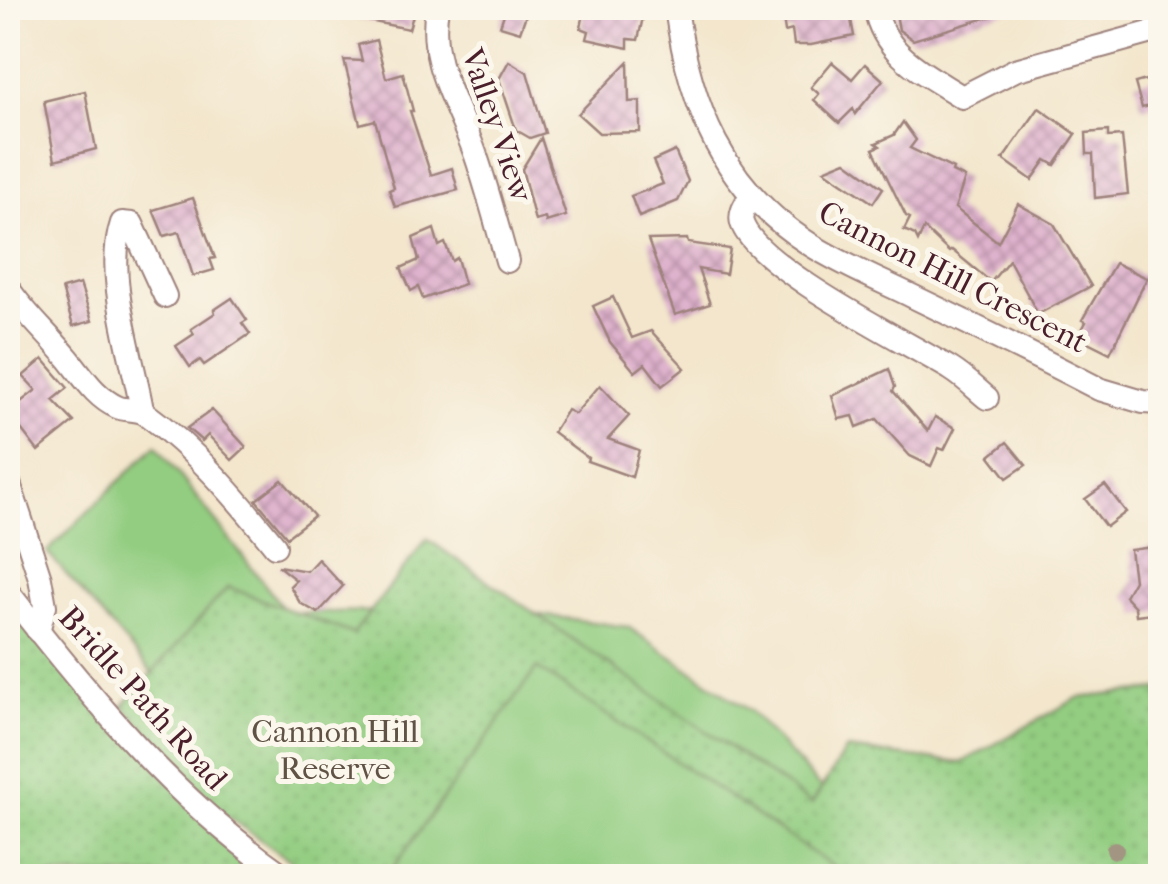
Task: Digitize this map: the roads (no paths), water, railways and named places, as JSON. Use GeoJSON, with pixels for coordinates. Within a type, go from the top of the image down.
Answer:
{"type":"FeatureCollection","features":[{"type":"Feature","properties":{"kind":"street","name":"Valley View"},"geometry":{"type":"LineString","coordinates":[[437,8],[434,26],[442,78],[476,156],[508,261]]}},
{"type":"Feature","properties":{"kind":"street","name":"Cannon Hill Crescent"},"geometry":{"type":"LineString","coordinates":[[676,8],[682,54],[698,111],[751,194],[778,221],[841,262],[1099,389],[1160,403]]}},
{"type":"Feature","properties":{"kind":"street"},"geometry":{"type":"LineString","coordinates":[[876,8],[883,36],[892,48],[962,97],[1015,70],[1160,30]]}},
{"type":"Feature","properties":{"kind":"street"},"geometry":{"type":"LineString","coordinates":[[751,194],[741,215],[743,225],[767,255],[956,372],[987,398]]}},
{"type":"Feature","properties":{"kind":"street"},"geometry":{"type":"LineString","coordinates":[[166,296],[132,224],[122,223],[116,240],[124,335],[142,410],[232,493],[276,546]]}},
{"type":"Feature","properties":{"kind":"street"},"geometry":{"type":"LineString","coordinates":[[8,288],[23,311],[67,356],[92,390],[118,408],[142,410]]}},
{"type":"Feature","properties":{"kind":"street"},"geometry":{"type":"LineString","coordinates":[[8,480],[46,606],[38,631]]}},
{"type":"Feature","properties":{"kind":"street","name":"Bridle Path Road"},"geometry":{"type":"LineString","coordinates":[[8,592],[177,790],[244,849],[284,876]]}},
{"type":"Feature","properties":{"kind":"park label","name":"Cannon Hill Reserve"},"geometry":{"type":"Point","coordinates":[335,750]}}]}
